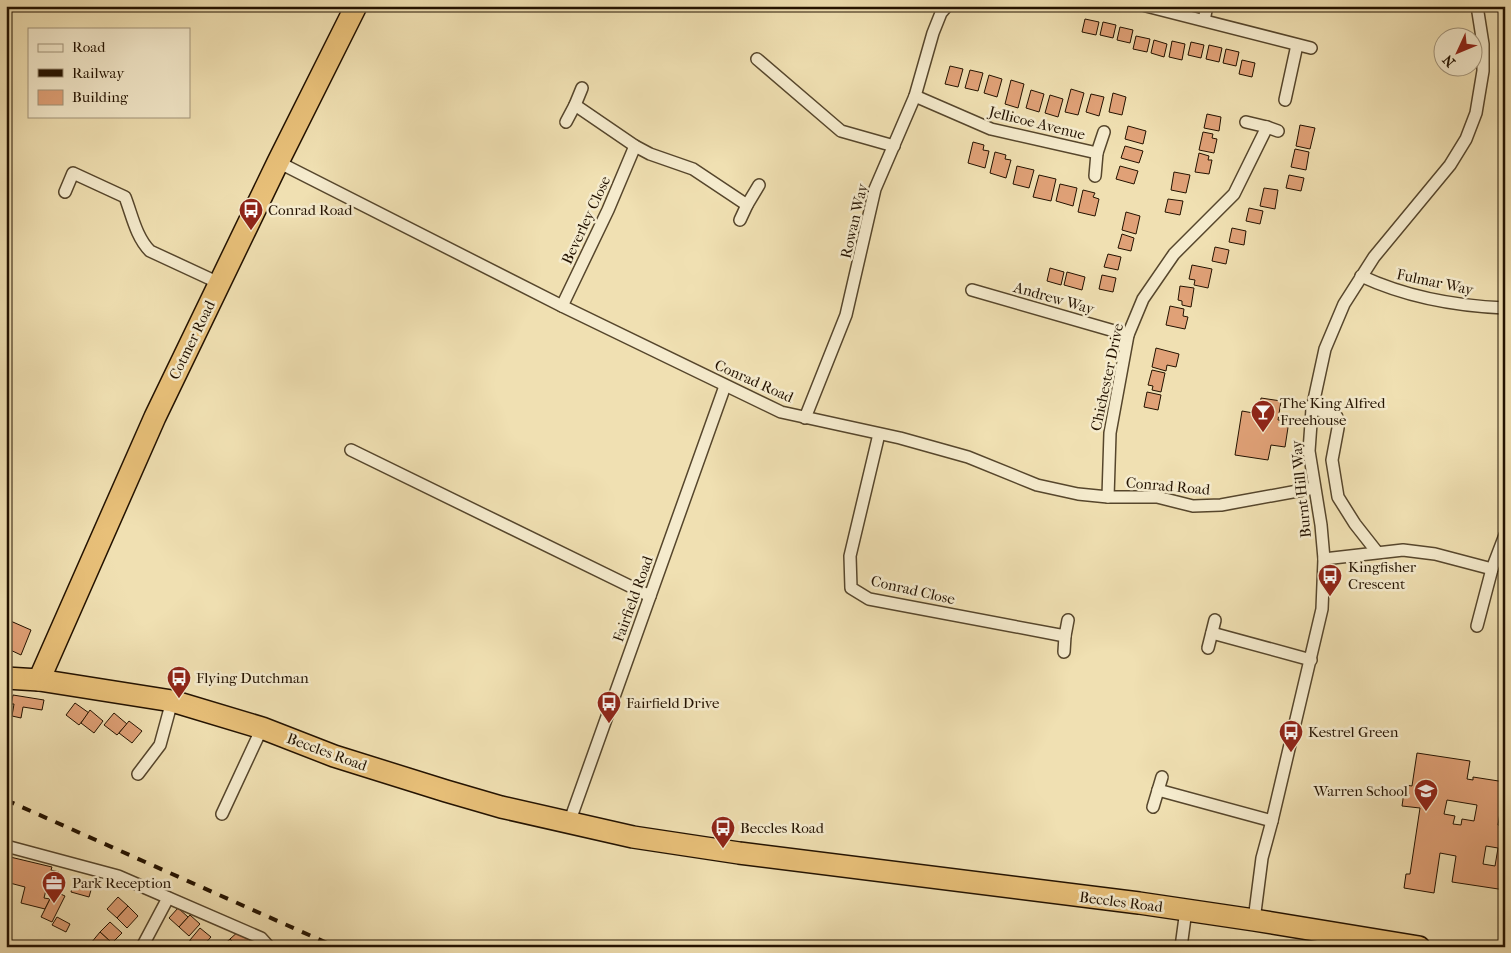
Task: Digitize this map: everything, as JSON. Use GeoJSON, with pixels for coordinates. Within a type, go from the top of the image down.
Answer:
{"type":"FeatureCollection","features":[{"type":"Feature","properties":{"kind":"highway","name":"Cotmer Road"},"geometry":{"type":"LineString","coordinates":[[40,680],[152,424],[278,162],[356,6]]}},
{"type":"Feature","properties":{"kind":"highway","name":"Beccles Road"},"geometry":{"type":"LineString","coordinates":[[6,678],[40,680],[172,701],[262,728],[384,773],[500,807],[633,837],[739,853],[1186,910],[1418,947]]}},
{"type":"Feature","properties":{"kind":"street","name":"Rowan Way"},"geometry":{"type":"LineString","coordinates":[[805,418],[846,315],[872,200],[915,96],[933,33],[941,14],[947,6]]}},
{"type":"Feature","properties":{"kind":"street"},"geometry":{"type":"LineString","coordinates":[[1146,6],[1311,48]]}},
{"type":"Feature","properties":{"kind":"street"},"geometry":{"type":"LineString","coordinates":[[1204,20],[1206,6]]}},
{"type":"Feature","properties":{"kind":"street","name":"Burnt Hill Way"},"geometry":{"type":"LineString","coordinates":[[1254,920],[1262,858],[1322,609],[1324,559],[1321,524],[1309,451],[1312,409],[1325,349],[1344,304],[1361,276],[1374,257],[1450,166],[1466,139],[1476,113],[1483,71],[1483,44],[1478,6]]}},
{"type":"Feature","properties":{"kind":"street"},"geometry":{"type":"LineString","coordinates":[[1284,100],[1297,44]]}},
{"type":"Feature","properties":{"kind":"street"},"geometry":{"type":"LineString","coordinates":[[757,59],[841,131],[894,146]]}},
{"type":"Feature","properties":{"kind":"street"},"geometry":{"type":"LineString","coordinates":[[566,122],[582,88]]}},
{"type":"Feature","properties":{"kind":"street","name":"Jellicoe Avenue"},"geometry":{"type":"LineString","coordinates":[[915,96],[991,128],[1097,153]]}},
{"type":"Feature","properties":{"kind":"street"},"geometry":{"type":"LineString","coordinates":[[575,104],[635,146],[650,154],[693,169],[748,206]]}},
{"type":"Feature","properties":{"kind":"street","name":"Chichester Drive"},"geometry":{"type":"LineString","coordinates":[[1108,497],[1110,433],[1128,335],[1143,299],[1174,254],[1234,194],[1272,129],[1246,122]]}},
{"type":"Feature","properties":{"kind":"street","name":"Jellicoe Avenue"},"geometry":{"type":"LineString","coordinates":[[1095,176],[1097,153],[1104,132]]}},
{"type":"Feature","properties":{"kind":"street","name":"Beverley Close"},"geometry":{"type":"LineString","coordinates":[[562,306],[608,210],[635,146]]}},
{"type":"Feature","properties":{"kind":"street","name":"Conrad Road"},"geometry":{"type":"LineString","coordinates":[[278,162],[562,306],[781,412],[879,434],[968,457],[1037,485],[1078,494],[1108,497],[1157,497],[1193,506],[1221,506],[1314,488]]}},
{"type":"Feature","properties":{"kind":"street"},"geometry":{"type":"LineString","coordinates":[[65,192],[72,173],[125,198],[140,237],[150,251],[219,283]]}},
{"type":"Feature","properties":{"kind":"street"},"geometry":{"type":"LineString","coordinates":[[740,220],[759,185]]}},
{"type":"Feature","properties":{"kind":"street","name":"Fulmar Way"},"geometry":{"type":"LineString","coordinates":[[1361,276],[1385,287],[1409,293],[1470,306],[1505,308]]}},
{"type":"Feature","properties":{"kind":"street","name":"Andrew Way"},"geometry":{"type":"LineString","coordinates":[[972,290],[1128,335]]}},
{"type":"Feature","properties":{"kind":"street","name":"Fairfield Road"},"geometry":{"type":"LineString","coordinates":[[569,823],[725,386]]}},
{"type":"Feature","properties":{"kind":"street"},"geometry":{"type":"LineString","coordinates":[[1312,409],[1328,412],[1337,417],[1338,428],[1332,460],[1338,497],[1355,524],[1377,552]]}},
{"type":"Feature","properties":{"kind":"street","name":"Conrad Close"},"geometry":{"type":"LineString","coordinates":[[879,434],[850,556],[851,588],[869,599],[1065,636]]}},
{"type":"Feature","properties":{"kind":"street"},"geometry":{"type":"LineString","coordinates":[[350,450],[650,596]]}},
{"type":"Feature","properties":{"kind":"street"},"geometry":{"type":"LineString","coordinates":[[1477,626],[1492,569],[1505,535]]}},
{"type":"Feature","properties":{"kind":"street"},"geometry":{"type":"LineString","coordinates":[[1324,559],[1403,550],[1435,554],[1492,569]]}},
{"type":"Feature","properties":{"kind":"street"},"geometry":{"type":"LineString","coordinates":[[1064,652],[1068,620]]}},
{"type":"Feature","properties":{"kind":"street"},"geometry":{"type":"LineString","coordinates":[[1208,648],[1215,620]]}},
{"type":"Feature","properties":{"kind":"street"},"geometry":{"type":"LineString","coordinates":[[1212,633],[1311,660]]}},
{"type":"Feature","properties":{"kind":"street"},"geometry":{"type":"LineString","coordinates":[[138,774],[160,746],[172,701]]}},
{"type":"Feature","properties":{"kind":"street"},"geometry":{"type":"LineString","coordinates":[[222,814],[262,728]]}},
{"type":"Feature","properties":{"kind":"street"},"geometry":{"type":"LineString","coordinates":[[1153,807],[1162,777]]}},
{"type":"Feature","properties":{"kind":"street"},"geometry":{"type":"LineString","coordinates":[[1158,790],[1272,821]]}},
{"type":"Feature","properties":{"kind":"street"},"geometry":{"type":"LineString","coordinates":[[6,846],[118,876],[261,938],[268,947]]}},
{"type":"Feature","properties":{"kind":"street"},"geometry":{"type":"LineString","coordinates":[[142,947],[168,898]]}},
{"type":"Feature","properties":{"kind":"street"},"geometry":{"type":"LineString","coordinates":[[1181,947],[1186,910]]}},
{"type":"Feature","properties":{"kind":"building"},"geometry":{"type":"Polygon","coordinates":[[[1085,19],[1099,22],[1096,35],[1082,32],[1085,19]]]}},
{"type":"Feature","properties":{"kind":"building"},"geometry":{"type":"Polygon","coordinates":[[[1103,22],[1116,25],[1113,38],[1100,35],[1103,22]]]}},
{"type":"Feature","properties":{"kind":"building"},"geometry":{"type":"Polygon","coordinates":[[[1120,27],[1133,30],[1130,43],[1117,40],[1120,27]]]}},
{"type":"Feature","properties":{"kind":"building"},"geometry":{"type":"Polygon","coordinates":[[[1136,36],[1150,39],[1147,52],[1133,49],[1136,36]]]}},
{"type":"Feature","properties":{"kind":"building"},"geometry":{"type":"Polygon","coordinates":[[[1154,40],[1167,44],[1164,57],[1151,53],[1154,40]]]}},
{"type":"Feature","properties":{"kind":"building"},"geometry":{"type":"Polygon","coordinates":[[[1172,41],[1185,44],[1182,60],[1169,57],[1172,41]]]}},
{"type":"Feature","properties":{"kind":"building"},"geometry":{"type":"Polygon","coordinates":[[[1191,42],[1204,45],[1201,58],[1188,55],[1191,42]]]}},
{"type":"Feature","properties":{"kind":"building"},"geometry":{"type":"Polygon","coordinates":[[[1209,45],[1222,48],[1219,62],[1206,59],[1209,45]]]}},
{"type":"Feature","properties":{"kind":"building"},"geometry":{"type":"Polygon","coordinates":[[[1226,49],[1239,52],[1236,66],[1223,63],[1226,49]]]}},
{"type":"Feature","properties":{"kind":"building"},"geometry":{"type":"Polygon","coordinates":[[[1242,60],[1255,63],[1252,77],[1239,74],[1242,60]]]}},
{"type":"Feature","properties":{"kind":"building"},"geometry":{"type":"Polygon","coordinates":[[[950,66],[963,69],[958,87],[945,84],[950,66]]]}},
{"type":"Feature","properties":{"kind":"building"},"geometry":{"type":"Polygon","coordinates":[[[970,70],[983,73],[978,91],[965,88],[970,70]]]}},
{"type":"Feature","properties":{"kind":"building"},"geometry":{"type":"Polygon","coordinates":[[[989,75],[1002,79],[997,97],[984,93],[989,75]]]}},
{"type":"Feature","properties":{"kind":"building"},"geometry":{"type":"Polygon","coordinates":[[[1011,80],[1024,84],[1018,108],[1005,104],[1011,80]]]}},
{"type":"Feature","properties":{"kind":"building"},"geometry":{"type":"Polygon","coordinates":[[[1071,89],[1084,93],[1078,115],[1065,112],[1071,89]]]}},
{"type":"Feature","properties":{"kind":"building"},"geometry":{"type":"Polygon","coordinates":[[[1031,90],[1044,94],[1039,112],[1026,108],[1031,90]]]}},
{"type":"Feature","properties":{"kind":"building"},"geometry":{"type":"Polygon","coordinates":[[[1113,93],[1126,97],[1122,115],[1109,112],[1113,93]]]}},
{"type":"Feature","properties":{"kind":"building"},"geometry":{"type":"Polygon","coordinates":[[[1091,94],[1104,97],[1099,116],[1086,112],[1091,94]]]}},
{"type":"Feature","properties":{"kind":"building"},"geometry":{"type":"Polygon","coordinates":[[[1050,95],[1063,99],[1058,117],[1045,113],[1050,95]]]}},
{"type":"Feature","properties":{"kind":"building"},"geometry":{"type":"Polygon","coordinates":[[[1207,114],[1221,117],[1219,131],[1204,128],[1207,114]]]}},
{"type":"Feature","properties":{"kind":"building"},"geometry":{"type":"Polygon","coordinates":[[[1300,125],[1315,128],[1310,149],[1296,146],[1300,125]]]}},
{"type":"Feature","properties":{"kind":"building"},"geometry":{"type":"Polygon","coordinates":[[[1128,126],[1146,131],[1143,144],[1125,139],[1128,126]]]}},
{"type":"Feature","properties":{"kind":"building"},"geometry":{"type":"Polygon","coordinates":[[[1203,132],[1213,134],[1212,138],[1217,139],[1214,153],[1199,150],[1203,132]]]}},
{"type":"Feature","properties":{"kind":"building"},"geometry":{"type":"Polygon","coordinates":[[[973,142],[984,145],[983,150],[989,151],[985,168],[968,163],[973,142]]]}},
{"type":"Feature","properties":{"kind":"building"},"geometry":{"type":"Polygon","coordinates":[[[1125,146],[1143,151],[1139,163],[1121,158],[1125,146]]]}},
{"type":"Feature","properties":{"kind":"building"},"geometry":{"type":"Polygon","coordinates":[[[1295,149],[1309,152],[1306,170],[1291,167],[1295,149]]]}},
{"type":"Feature","properties":{"kind":"building"},"geometry":{"type":"Polygon","coordinates":[[[995,152],[1006,155],[1005,159],[1011,160],[1006,178],[990,173],[995,152]]]}},
{"type":"Feature","properties":{"kind":"building"},"geometry":{"type":"Polygon","coordinates":[[[1199,153],[1209,156],[1208,160],[1212,160],[1209,174],[1195,172],[1199,153]]]}},
{"type":"Feature","properties":{"kind":"building"},"geometry":{"type":"Polygon","coordinates":[[[1017,166],[1034,170],[1029,188],[1013,184],[1017,166]]]}},
{"type":"Feature","properties":{"kind":"building"},"geometry":{"type":"Polygon","coordinates":[[[1120,166],[1138,171],[1134,184],[1116,179],[1120,166]]]}},
{"type":"Feature","properties":{"kind":"building"},"geometry":{"type":"Polygon","coordinates":[[[1174,172],[1190,175],[1186,193],[1171,190],[1174,172]]]}},
{"type":"Feature","properties":{"kind":"building"},"geometry":{"type":"Polygon","coordinates":[[[1039,175],[1056,179],[1051,201],[1033,197],[1039,175]]]}},
{"type":"Feature","properties":{"kind":"building"},"geometry":{"type":"Polygon","coordinates":[[[1289,175],[1304,178],[1301,191],[1286,188],[1289,175]]]}},
{"type":"Feature","properties":{"kind":"building"},"geometry":{"type":"Polygon","coordinates":[[[1060,184],[1077,188],[1073,206],[1056,201],[1060,184]]]}},
{"type":"Feature","properties":{"kind":"building"},"geometry":{"type":"Polygon","coordinates":[[[1264,188],[1278,190],[1275,209],[1260,206],[1264,188]]]}},
{"type":"Feature","properties":{"kind":"building"},"geometry":{"type":"Polygon","coordinates":[[[1083,190],[1095,193],[1093,197],[1099,199],[1095,216],[1078,212],[1083,190]]]}},
{"type":"Feature","properties":{"kind":"building"},"geometry":{"type":"Polygon","coordinates":[[[1168,199],[1183,201],[1180,215],[1165,212],[1168,199]]]}},
{"type":"Feature","properties":{"kind":"building"},"geometry":{"type":"Polygon","coordinates":[[[1249,208],[1263,211],[1260,224],[1246,221],[1249,208]]]}},
{"type":"Feature","properties":{"kind":"building"},"geometry":{"type":"Polygon","coordinates":[[[1126,212],[1140,216],[1136,234],[1122,230],[1126,212]]]}},
{"type":"Feature","properties":{"kind":"building"},"geometry":{"type":"Polygon","coordinates":[[[1232,228],[1246,231],[1244,245],[1229,242],[1232,228]]]}},
{"type":"Feature","properties":{"kind":"building"},"geometry":{"type":"Polygon","coordinates":[[[1122,234],[1134,238],[1131,251],[1118,248],[1122,234]]]}},
{"type":"Feature","properties":{"kind":"building"},"geometry":{"type":"Polygon","coordinates":[[[1215,247],[1229,250],[1226,264],[1212,261],[1215,247]]]}},
{"type":"Feature","properties":{"kind":"building"},"geometry":{"type":"Polygon","coordinates":[[[1108,254],[1121,257],[1118,270],[1104,267],[1108,254]]]}},
{"type":"Feature","properties":{"kind":"building"},"geometry":{"type":"Polygon","coordinates":[[[1192,265],[1212,269],[1208,288],[1194,285],[1195,280],[1189,279],[1192,265]]]}},
{"type":"Feature","properties":{"kind":"building"},"geometry":{"type":"Polygon","coordinates":[[[1050,268],[1064,272],[1061,285],[1047,281],[1050,268]]]}},
{"type":"Feature","properties":{"kind":"building"},"geometry":{"type":"Polygon","coordinates":[[[1067,272],[1085,277],[1082,290],[1064,285],[1067,272]]]}},
{"type":"Feature","properties":{"kind":"building"},"geometry":{"type":"Polygon","coordinates":[[[1102,275],[1116,278],[1113,292],[1099,289],[1102,275]]]}},
{"type":"Feature","properties":{"kind":"building"},"geometry":{"type":"Polygon","coordinates":[[[1180,286],[1194,288],[1191,307],[1182,305],[1182,301],[1178,300],[1180,286]]]}},
{"type":"Feature","properties":{"kind":"building"},"geometry":{"type":"Polygon","coordinates":[[[1170,306],[1184,309],[1183,316],[1188,317],[1185,329],[1166,325],[1170,306]]]}},
{"type":"Feature","properties":{"kind":"building"},"geometry":{"type":"Polygon","coordinates":[[[1156,348],[1179,354],[1176,367],[1167,365],[1166,371],[1152,367],[1156,348]]]}},
{"type":"Feature","properties":{"kind":"building"},"geometry":{"type":"Polygon","coordinates":[[[1152,370],[1165,373],[1161,392],[1152,390],[1153,386],[1148,385],[1152,370]]]}},
{"type":"Feature","properties":{"kind":"building"},"geometry":{"type":"Polygon","coordinates":[[[1147,392],[1161,395],[1158,410],[1144,407],[1147,392]]]}},
{"type":"Feature","properties":{"kind":"building","name":"The King Alfred Freehouse"},"geometry":{"type":"Polygon","coordinates":[[[1261,398],[1281,401],[1278,420],[1289,421],[1285,447],[1271,445],[1268,460],[1235,455],[1242,411],[1259,414],[1261,398]]]}},
{"type":"Feature","properties":{"kind":"building"},"geometry":{"type":"Polygon","coordinates":[[[6,619],[31,630],[21,655],[6,648],[6,619]]]}},
{"type":"Feature","properties":{"kind":"building"},"geometry":{"type":"Polygon","coordinates":[[[13,695],[44,700],[42,710],[23,707],[21,718],[12,716],[14,704],[11,704],[13,695]]]}},
{"type":"Feature","properties":{"kind":"building"},"geometry":{"type":"Polygon","coordinates":[[[75,703],[89,713],[79,725],[66,715],[75,703]]]}},
{"type":"Feature","properties":{"kind":"building"},"geometry":{"type":"Polygon","coordinates":[[[90,710],[103,721],[94,733],[81,723],[90,710]]]}},
{"type":"Feature","properties":{"kind":"building"},"geometry":{"type":"Polygon","coordinates":[[[114,713],[127,724],[117,735],[104,725],[114,713]]]}},
{"type":"Feature","properties":{"kind":"building"},"geometry":{"type":"Polygon","coordinates":[[[129,721],[142,731],[132,743],[119,733],[129,721]]]}},
{"type":"Feature","properties":{"kind":"building"},"geometry":{"type":"Polygon","coordinates":[[[1417,753],[1470,761],[1467,779],[1473,780],[1473,777],[1505,782],[1498,825],[1505,826],[1505,890],[1452,882],[1456,856],[1440,853],[1434,893],[1404,888],[1406,874],[1410,874],[1420,808],[1402,806],[1405,785],[1412,786],[1417,753]],[[1447,800],[1444,814],[1455,816],[1453,824],[1461,825],[1462,819],[1474,821],[1477,805],[1447,800]],[[1486,846],[1483,864],[1495,866],[1498,848],[1486,846]]]}},
{"type":"Feature","properties":{"kind":"building"},"geometry":{"type":"Polygon","coordinates":[[[6,856],[52,867],[51,870],[59,872],[56,884],[48,882],[44,898],[50,899],[45,909],[21,903],[25,887],[6,882],[6,856]]]}},
{"type":"Feature","properties":{"kind":"building"},"geometry":{"type":"Polygon","coordinates":[[[75,878],[93,883],[89,897],[71,892],[75,878]]]}},
{"type":"Feature","properties":{"kind":"building","name":"Park Reception"},"geometry":{"type":"Polygon","coordinates":[[[54,891],[65,896],[52,922],[41,917],[54,891]]]}},
{"type":"Feature","properties":{"kind":"building"},"geometry":{"type":"Polygon","coordinates":[[[118,897],[128,906],[117,918],[107,909],[118,897]]]}},
{"type":"Feature","properties":{"kind":"building"},"geometry":{"type":"Polygon","coordinates":[[[128,906],[138,916],[127,928],[117,918],[128,906]]]}},
{"type":"Feature","properties":{"kind":"building"},"geometry":{"type":"Polygon","coordinates":[[[178,908],[188,917],[179,927],[169,918],[178,908]]]}},
{"type":"Feature","properties":{"kind":"building"},"geometry":{"type":"Polygon","coordinates":[[[190,915],[200,924],[189,936],[179,927],[190,915]]]}},
{"type":"Feature","properties":{"kind":"building"},"geometry":{"type":"Polygon","coordinates":[[[57,917],[70,924],[66,932],[52,925],[57,917]]]}},
{"type":"Feature","properties":{"kind":"building"},"geometry":{"type":"Polygon","coordinates":[[[110,922],[122,933],[112,943],[100,932],[110,922]]]}},
{"type":"Feature","properties":{"kind":"building"},"geometry":{"type":"Polygon","coordinates":[[[200,928],[211,937],[202,947],[198,947],[190,940],[200,928]]]}},
{"type":"Feature","properties":{"kind":"building"},"geometry":{"type":"Polygon","coordinates":[[[240,930],[251,942],[245,947],[237,947],[230,939],[240,930]]]}},
{"type":"Feature","properties":{"kind":"building"},"geometry":{"type":"Polygon","coordinates":[[[100,932],[112,943],[109,947],[96,947],[91,943],[100,932]]]}},
{"type":"Feature","properties":{"kind":"building"},"geometry":{"type":"Polygon","coordinates":[[[230,939],[237,947],[221,947],[230,939]]]}},
{"type":"Feature","properties":{"kind":"building"},"geometry":{"type":"Polygon","coordinates":[[[190,940],[198,947],[184,947],[190,940]]]}},
{"type":"Feature","properties":{"kind":"railway"},"geometry":{"type":"LineString","coordinates":[[6,800],[336,947]]}},
{"type":"Feature","properties":{"kind":"place","name":"Conrad Road"},"geometry":{"type":"Point","coordinates":[251,231]}},
{"type":"Feature","properties":{"kind":"place","name":"The King Alfred Freehouse"},"geometry":{"type":"Point","coordinates":[1263,433]}},
{"type":"Feature","properties":{"kind":"place","name":"Kingfisher Crescent"},"geometry":{"type":"Point","coordinates":[1330,597]}},
{"type":"Feature","properties":{"kind":"place","name":"Flying Dutchman"},"geometry":{"type":"Point","coordinates":[179,699]}},
{"type":"Feature","properties":{"kind":"place","name":"Fairfield Drive"},"geometry":{"type":"Point","coordinates":[609,724]}},
{"type":"Feature","properties":{"kind":"place","name":"Kestrel Green"},"geometry":{"type":"Point","coordinates":[1291,753]}},
{"type":"Feature","properties":{"kind":"place","name":"Warren School"},"geometry":{"type":"Point","coordinates":[1426,812]}},
{"type":"Feature","properties":{"kind":"place","name":"Beccles Road"},"geometry":{"type":"Point","coordinates":[723,849]}},
{"type":"Feature","properties":{"kind":"place","name":"Park Reception"},"geometry":{"type":"Point","coordinates":[54,904]}}]}
